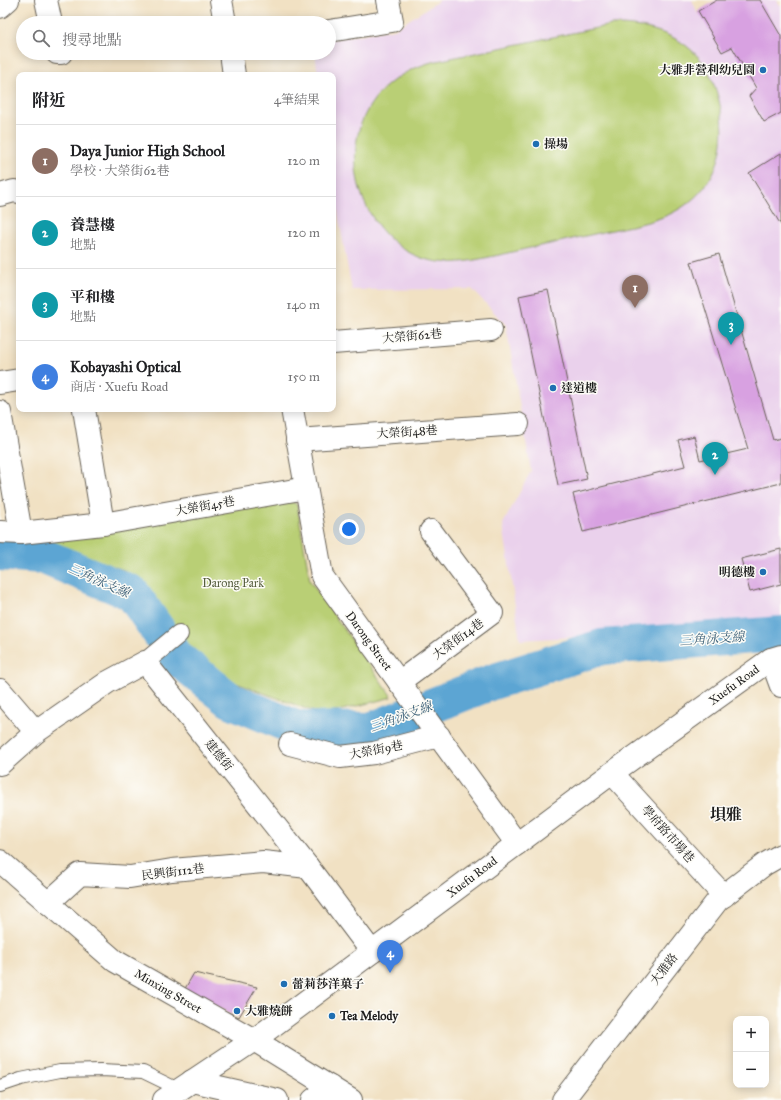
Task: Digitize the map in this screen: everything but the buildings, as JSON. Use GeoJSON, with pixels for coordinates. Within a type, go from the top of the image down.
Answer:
{"type":"FeatureCollection","features":[{"type":"Feature","properties":{"kind":"street"},"geometry":{"type":"LineString","coordinates":[[0,7],[8,0]]}},
{"type":"Feature","properties":{"kind":"street"},"geometry":{"type":"LineString","coordinates":[[46,0],[49,16]]}},
{"type":"Feature","properties":{"kind":"street"},"geometry":{"type":"LineString","coordinates":[[222,0],[224,16]]}},
{"type":"Feature","properties":{"kind":"street"},"geometry":{"type":"LineString","coordinates":[[336,30],[392,20],[388,0]]}},
{"type":"Feature","properties":{"kind":"street"},"geometry":{"type":"LineString","coordinates":[[232,60],[234,72]]}},
{"type":"Feature","properties":{"kind":"street"},"geometry":{"type":"LineString","coordinates":[[0,195],[16,191]]}},
{"type":"Feature","properties":{"kind":"street","name":"大榮街62巷"},"geometry":{"type":"LineString","coordinates":[[336,343],[491,330]]}},
{"type":"Feature","properties":{"kind":"street"},"geometry":{"type":"LineString","coordinates":[[0,383],[16,380]]}},
{"type":"Feature","properties":{"kind":"street"},"geometry":{"type":"LineString","coordinates":[[0,412],[21,533]]}},
{"type":"Feature","properties":{"kind":"street"},"geometry":{"type":"LineString","coordinates":[[84,412],[103,524]]}},
{"type":"Feature","properties":{"kind":"street","name":"Darong Street"},"geometry":{"type":"LineString","coordinates":[[292,412],[322,576],[517,844]]}},
{"type":"Feature","properties":{"kind":"street","name":"大榮街48巷"},"geometry":{"type":"LineString","coordinates":[[297,440],[518,424]]}},
{"type":"Feature","properties":{"kind":"street","name":"大榮街45巷"},"geometry":{"type":"LineString","coordinates":[[0,532],[21,533],[103,524],[306,488]]}},
{"type":"Feature","properties":{"kind":"street","name":"大榮街14巷"},"geometry":{"type":"LineString","coordinates":[[402,686],[492,614],[431,531]]}},
{"type":"Feature","properties":{"kind":"street"},"geometry":{"type":"LineString","coordinates":[[0,764],[36,732],[108,682],[145,662],[179,634]]}},
{"type":"Feature","properties":{"kind":"street"},"geometry":{"type":"LineString","coordinates":[[776,657],[781,686]]}},
{"type":"Feature","properties":{"kind":"street","name":"Xuefu Road"},"geometry":{"type":"LineString","coordinates":[[179,1090],[254,1040],[612,773],[776,657]]}},
{"type":"Feature","properties":{"kind":"street","name":"建德街"},"geometry":{"type":"LineString","coordinates":[[145,662],[308,867],[372,952]]}},
{"type":"Feature","properties":{"kind":"street"},"geometry":{"type":"LineString","coordinates":[[0,690],[36,732]]}},
{"type":"Feature","properties":{"kind":"street","name":"大榮街9巷"},"geometry":{"type":"LineString","coordinates":[[290,744],[340,756],[374,753],[436,732]]}},
{"type":"Feature","properties":{"kind":"street","name":"學府路市場巷"},"geometry":{"type":"LineString","coordinates":[[612,773],[724,896]]}},
{"type":"Feature","properties":{"kind":"street","name":"大雅路"},"geometry":{"type":"LineString","coordinates":[[563,1100],[713,906],[765,864],[781,855]]}},
{"type":"Feature","properties":{"kind":"street","name":"Minxing Street"},"geometry":{"type":"LineString","coordinates":[[0,861],[115,961],[254,1040],[352,1100]]}},
{"type":"Feature","properties":{"kind":"street","name":"民興街112巷"},"geometry":{"type":"LineString","coordinates":[[48,903],[80,874],[130,877],[172,870],[263,862],[308,867]]}},
{"type":"Feature","properties":{"kind":"street"},"geometry":{"type":"LineString","coordinates":[[313,1100],[330,1087]]}},
{"type":"Feature","properties":{"kind":"street"},"geometry":{"type":"LineString","coordinates":[[179,1090],[277,1100]]}},
{"type":"Feature","properties":{"kind":"lane"},"geometry":{"type":"LineString","coordinates":[[0,1086],[21,1079],[60,1071],[101,1070],[143,1072],[179,1090]]}},
{"type":"Feature","properties":{"kind":"shaded area"},"geometry":{"type":"Polygon","coordinates":[[[440,0],[692,0],[698,14],[724,0],[777,0],[781,7],[781,623],[735,628],[520,640],[503,524],[531,471],[506,325],[472,289],[352,290],[336,200],[336,72],[318,72],[316,60],[336,60],[336,39],[395,29],[440,0]]]}},
{"type":"Feature","properties":{"kind":"green space"},"geometry":{"type":"Polygon","coordinates":[[[611,25],[640,27],[668,35],[692,50],[709,73],[717,93],[723,133],[720,153],[714,171],[704,188],[689,202],[670,214],[657,219],[464,262],[437,262],[428,260],[414,255],[390,239],[372,217],[365,204],[357,176],[355,156],[357,137],[363,119],[371,104],[383,90],[397,78],[413,69],[432,62],[611,25]]]}},
{"type":"Feature","properties":{"kind":"green space","name":"Darong Park"},"geometry":{"type":"Polygon","coordinates":[[[283,495],[297,505],[310,581],[392,697],[323,715],[228,680],[184,644],[171,628],[146,589],[124,570],[23,536],[283,495]]]}},
{"type":"Feature","properties":{"kind":"waterway","name":"三角泳支線"},"geometry":{"type":"LineString","coordinates":[[0,553],[42,556],[132,593],[177,658],[230,700],[298,729],[371,730],[492,682],[602,647],[781,634]]}},
{"type":"Feature","properties":{"kind":"place","name":"大雅非營利幼兒園"},"geometry":{"type":"Point","coordinates":[763,70]}},
{"type":"Feature","properties":{"kind":"place","name":"操場"},"geometry":{"type":"Point","coordinates":[536,144]}},
{"type":"Feature","properties":{"kind":"place","name":"Daya Junior High School"},"geometry":{"type":"Point","coordinates":[635,308]}},
{"type":"Feature","properties":{"kind":"place","name":"平和樓"},"geometry":{"type":"Point","coordinates":[731,345]}},
{"type":"Feature","properties":{"kind":"place","name":"達道樓"},"geometry":{"type":"Point","coordinates":[553,388]}},
{"type":"Feature","properties":{"kind":"place","name":"養慧樓"},"geometry":{"type":"Point","coordinates":[715,475]}},
{"type":"Feature","properties":{"kind":"place","name":"明德樓"},"geometry":{"type":"Point","coordinates":[763,572]}},
{"type":"Feature","properties":{"kind":"place","name":"Kobayashi Optical"},"geometry":{"type":"Point","coordinates":[390,973]}},
{"type":"Feature","properties":{"kind":"place","name":"蕾莉莎洋菓子"},"geometry":{"type":"Point","coordinates":[284,984]}},
{"type":"Feature","properties":{"kind":"place","name":"大雅燒餅"},"geometry":{"type":"Point","coordinates":[237,1011]}},
{"type":"Feature","properties":{"kind":"place","name":"Tea Melody"},"geometry":{"type":"Point","coordinates":[332,1016]}},
{"type":"Feature","properties":{"kind":"district","name":"垻雅"},"geometry":{"type":"Point","coordinates":[726,814]}}]}
